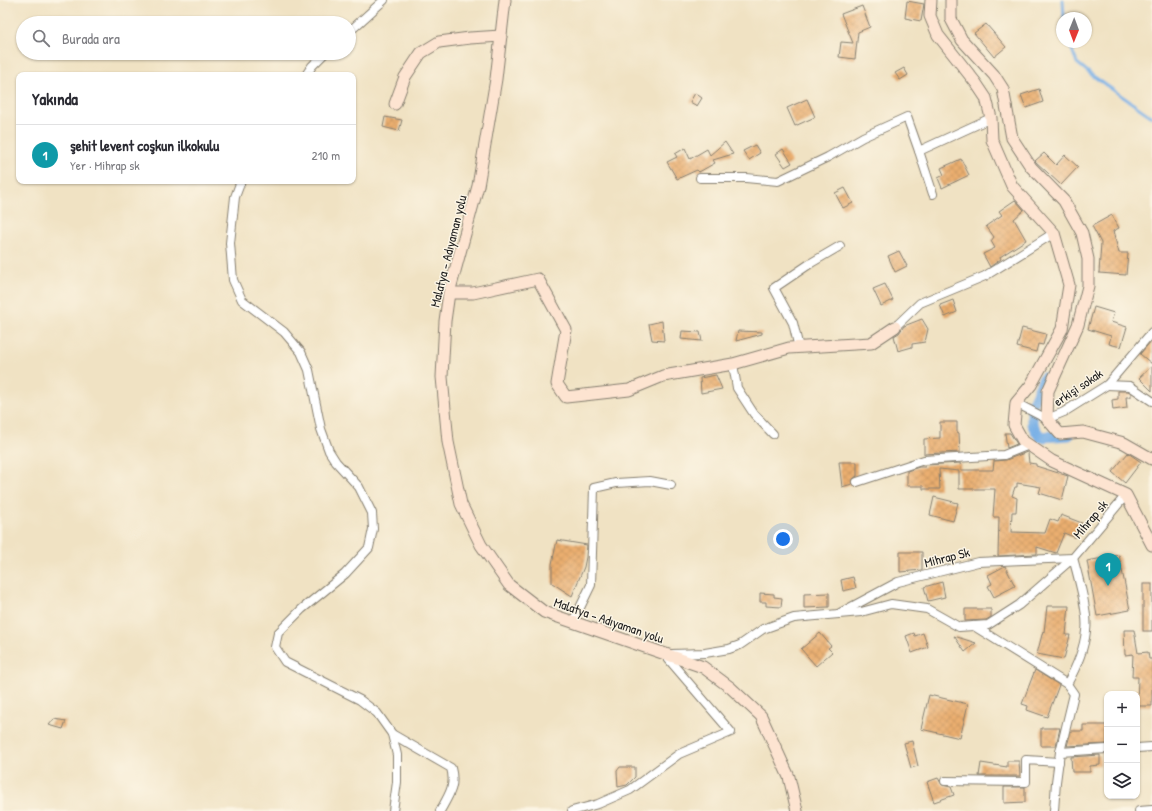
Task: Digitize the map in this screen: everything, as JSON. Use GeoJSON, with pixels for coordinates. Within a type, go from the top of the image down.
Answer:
{"type":"FeatureCollection","features":[{"type":"Feature","properties":{"kind":"main road","name":"Malatya - Adıyaman yolu"},"geometry":{"type":"LineString","coordinates":[[505,0],[496,79],[478,186],[450,293],[446,321],[442,377],[448,442],[461,504],[481,545],[509,585],[544,612],[703,667],[730,688],[761,716],[789,777],[798,811]]}},
{"type":"Feature","properties":{"kind":"main road"},"geometry":{"type":"LineString","coordinates":[[931,0],[930,16],[938,34],[986,98],[991,118],[992,140],[1012,186],[1054,233],[1069,285],[1062,329],[1031,385],[1016,403],[1014,424],[1023,441],[1052,461],[1126,495],[1152,545]]}},
{"type":"Feature","properties":{"kind":"main road"},"geometry":{"type":"LineString","coordinates":[[951,0],[951,19],[962,40],[994,75],[1003,89],[1012,138],[1031,167],[1064,201],[1082,233],[1088,259],[1088,286],[1078,325],[1048,391],[1046,419],[1060,434],[1083,432],[1124,443],[1152,459]]}},
{"type":"Feature","properties":{"kind":"main road"},"geometry":{"type":"LineString","coordinates":[[395,104],[405,77],[421,53],[439,42],[501,36]]}},
{"type":"Feature","properties":{"kind":"main road"},"geometry":{"type":"LineString","coordinates":[[450,293],[472,293],[538,279],[566,330],[558,384],[566,397],[629,390],[663,376],[732,364],[790,348],[871,343],[895,327]]}},
{"type":"Feature","properties":{"kind":"street"},"geometry":{"type":"LineString","coordinates":[[356,26],[384,0]]}},
{"type":"Feature","properties":{"kind":"street"},"geometry":{"type":"LineString","coordinates":[[308,72],[318,60]]}},
{"type":"Feature","properties":{"kind":"street"},"geometry":{"type":"LineString","coordinates":[[700,178],[746,178],[778,181],[828,157],[863,137],[907,117],[933,194]]}},
{"type":"Feature","properties":{"kind":"street"},"geometry":{"type":"LineString","coordinates":[[919,150],[991,118]]}},
{"type":"Feature","properties":{"kind":"street"},"geometry":{"type":"LineString","coordinates":[[240,184],[235,197],[230,243],[233,280],[242,300],[284,332],[300,352],[309,370],[321,429],[329,451],[336,462],[359,487],[372,513],[374,529],[369,548],[345,574],[302,609],[278,634],[275,647],[285,662],[360,700],[377,713],[392,734],[397,755],[397,782],[393,811]]}},
{"type":"Feature","properties":{"kind":"street"},"geometry":{"type":"LineString","coordinates":[[895,327],[920,304],[985,276],[1054,233]]}},
{"type":"Feature","properties":{"kind":"street"},"geometry":{"type":"LineString","coordinates":[[799,348],[793,323],[774,288],[811,263],[840,246]]}},
{"type":"Feature","properties":{"kind":"street","name":"erkişi sokak"},"geometry":{"type":"LineString","coordinates":[[1046,419],[1064,412],[1107,385],[1152,332]]}},
{"type":"Feature","properties":{"kind":"street"},"geometry":{"type":"LineString","coordinates":[[732,364],[737,388],[754,414],[773,434]]}},
{"type":"Feature","properties":{"kind":"street"},"geometry":{"type":"LineString","coordinates":[[1107,385],[1130,386],[1152,401]]}},
{"type":"Feature","properties":{"kind":"street"},"geometry":{"type":"LineString","coordinates":[[1016,403],[1046,419]]}},
{"type":"Feature","properties":{"kind":"street"},"geometry":{"type":"LineString","coordinates":[[857,482],[924,460],[1004,455],[1029,445]]}},
{"type":"Feature","properties":{"kind":"street"},"geometry":{"type":"LineString","coordinates":[[573,622],[591,585],[594,488],[616,483],[650,481],[671,485]]}},
{"type":"Feature","properties":{"kind":"street","name":"Mihrap sk"},"geometry":{"type":"LineString","coordinates":[[974,626],[988,625],[1019,605],[1073,558],[1126,495]]}},
{"type":"Feature","properties":{"kind":"street"},"geometry":{"type":"LineString","coordinates":[[1067,684],[1079,659],[1087,630],[1085,612],[1073,558]]}},
{"type":"Feature","properties":{"kind":"street","name":"Mihrap Sk"},"geometry":{"type":"LineString","coordinates":[[836,614],[898,582],[978,562],[1073,558]]}},
{"type":"Feature","properties":{"kind":"street"},"geometry":{"type":"LineString","coordinates":[[664,654],[705,653],[729,649],[740,645],[763,629],[794,618],[861,612],[890,604],[927,609],[959,627],[974,626],[1067,684],[1074,694],[1060,752],[1054,811]]}},
{"type":"Feature","properties":{"kind":"street"},"geometry":{"type":"LineString","coordinates":[[572,811],[598,804],[630,790],[678,754],[731,732],[664,654]]}},
{"type":"Feature","properties":{"kind":"street"},"geometry":{"type":"LineString","coordinates":[[392,734],[451,768],[453,776],[452,790],[440,811]]}},
{"type":"Feature","properties":{"kind":"street"},"geometry":{"type":"LineString","coordinates":[[1140,748],[1152,747]]}},
{"type":"Feature","properties":{"kind":"street"},"geometry":{"type":"LineString","coordinates":[[1060,752],[1104,749]]}},
{"type":"Feature","properties":{"kind":"street"},"geometry":{"type":"LineString","coordinates":[[945,781],[1026,782],[1026,760],[1059,762]]}},
{"type":"Feature","properties":{"kind":"street"},"geometry":{"type":"LineString","coordinates":[[1139,811],[1152,810]]}},
{"type":"Feature","properties":{"kind":"building"},"geometry":{"type":"Polygon","coordinates":[[[907,1],[924,4],[921,21],[905,18],[907,1]]]}},
{"type":"Feature","properties":{"kind":"building"},"geometry":{"type":"Polygon","coordinates":[[[862,6],[870,27],[858,32],[855,59],[839,57],[841,42],[853,43],[841,14],[862,6]]]}},
{"type":"Feature","properties":{"kind":"building"},"geometry":{"type":"Polygon","coordinates":[[[986,24],[1006,47],[994,57],[974,33],[986,24]]]}},
{"type":"Feature","properties":{"kind":"building"},"geometry":{"type":"Polygon","coordinates":[[[904,68],[908,75],[900,80],[895,73],[904,68]]]}},
{"type":"Feature","properties":{"kind":"building"},"geometry":{"type":"Polygon","coordinates":[[[1039,89],[1043,102],[1026,108],[1021,95],[1039,89]]]}},
{"type":"Feature","properties":{"kind":"building"},"geometry":{"type":"Polygon","coordinates":[[[695,93],[702,98],[697,106],[690,102],[695,93]]]}},
{"type":"Feature","properties":{"kind":"building"},"geometry":{"type":"Polygon","coordinates":[[[807,99],[815,117],[795,126],[787,108],[807,99]]]}},
{"type":"Feature","properties":{"kind":"building"},"geometry":{"type":"Polygon","coordinates":[[[385,117],[402,120],[399,131],[383,127],[385,117]]]}},
{"type":"Feature","properties":{"kind":"building"},"geometry":{"type":"Polygon","coordinates":[[[725,142],[733,154],[713,160],[715,163],[699,172],[697,170],[677,179],[667,162],[677,157],[675,154],[685,148],[690,159],[707,149],[710,155],[725,142]]]}},
{"type":"Feature","properties":{"kind":"building"},"geometry":{"type":"Polygon","coordinates":[[[755,145],[760,153],[749,160],[743,151],[755,145]]]}},
{"type":"Feature","properties":{"kind":"building"},"geometry":{"type":"Polygon","coordinates":[[[783,149],[792,163],[785,167],[776,154],[783,149]]]}},
{"type":"Feature","properties":{"kind":"building"},"geometry":{"type":"Polygon","coordinates":[[[1044,153],[1056,165],[1065,155],[1078,167],[1061,185],[1035,161],[1044,153]]]}},
{"type":"Feature","properties":{"kind":"building"},"geometry":{"type":"Polygon","coordinates":[[[961,159],[969,175],[942,188],[938,178],[944,175],[941,168],[961,159]]]}},
{"type":"Feature","properties":{"kind":"building"},"geometry":{"type":"Polygon","coordinates":[[[845,188],[853,203],[843,208],[835,193],[845,188]]]}},
{"type":"Feature","properties":{"kind":"building"},"geometry":{"type":"Polygon","coordinates":[[[1015,200],[1024,210],[1014,219],[1026,240],[1000,257],[1001,259],[990,267],[983,254],[995,248],[991,241],[994,237],[986,226],[1002,215],[999,211],[1015,200]]]}},
{"type":"Feature","properties":{"kind":"building"},"geometry":{"type":"Polygon","coordinates":[[[1112,215],[1119,228],[1113,231],[1119,253],[1128,253],[1126,275],[1099,273],[1101,243],[1092,226],[1112,215]]]}},
{"type":"Feature","properties":{"kind":"building"},"geometry":{"type":"Polygon","coordinates":[[[899,251],[907,266],[895,272],[888,256],[899,251]]]}},
{"type":"Feature","properties":{"kind":"building"},"geometry":{"type":"Polygon","coordinates":[[[885,284],[893,300],[881,306],[873,289],[885,284]]]}},
{"type":"Feature","properties":{"kind":"building"},"geometry":{"type":"Polygon","coordinates":[[[953,300],[957,312],[945,317],[940,305],[953,300]]]}},
{"type":"Feature","properties":{"kind":"building"},"geometry":{"type":"Polygon","coordinates":[[[1094,307],[1114,313],[1111,322],[1127,327],[1121,347],[1109,344],[1111,336],[1088,329],[1094,307]]]}},
{"type":"Feature","properties":{"kind":"building"},"geometry":{"type":"Polygon","coordinates":[[[922,319],[928,329],[925,342],[912,344],[912,347],[898,351],[894,336],[899,333],[904,326],[922,319]]]}},
{"type":"Feature","properties":{"kind":"building"},"geometry":{"type":"Polygon","coordinates":[[[662,321],[664,341],[652,340],[649,324],[662,321]]]}},
{"type":"Feature","properties":{"kind":"building"},"geometry":{"type":"Polygon","coordinates":[[[1022,328],[1046,334],[1043,345],[1038,344],[1036,352],[1017,347],[1022,328]]]}},
{"type":"Feature","properties":{"kind":"building"},"geometry":{"type":"Polygon","coordinates":[[[682,331],[700,332],[702,341],[681,339],[682,331]]]}},
{"type":"Feature","properties":{"kind":"building"},"geometry":{"type":"Polygon","coordinates":[[[738,331],[762,332],[762,334],[736,341],[738,331]]]}},
{"type":"Feature","properties":{"kind":"building"},"geometry":{"type":"Polygon","coordinates":[[[1152,340],[1152,364],[1140,354],[1152,340]]]}},
{"type":"Feature","properties":{"kind":"building"},"geometry":{"type":"Polygon","coordinates":[[[1152,366],[1152,391],[1139,378],[1152,366]]]}},
{"type":"Feature","properties":{"kind":"building"},"geometry":{"type":"Polygon","coordinates":[[[716,375],[722,389],[701,393],[700,378],[716,375]]]}},
{"type":"Feature","properties":{"kind":"building"},"geometry":{"type":"Polygon","coordinates":[[[1118,391],[1128,391],[1131,393],[1131,397],[1126,397],[1127,408],[1113,410],[1112,400],[1118,399],[1118,391]]]}},
{"type":"Feature","properties":{"kind":"building"},"geometry":{"type":"Polygon","coordinates":[[[940,422],[957,422],[960,452],[924,454],[924,439],[940,438],[940,422]]]}},
{"type":"Feature","properties":{"kind":"building"},"geometry":{"type":"Polygon","coordinates":[[[1005,433],[1010,433],[1017,444],[1007,448],[1005,433]]]}},
{"type":"Feature","properties":{"kind":"building"},"geometry":{"type":"Polygon","coordinates":[[[1027,452],[1029,463],[1036,464],[1036,466],[1068,476],[1062,500],[1039,493],[1041,487],[1017,483],[1017,487],[1015,487],[1012,496],[1017,498],[1016,512],[1012,512],[1011,532],[1045,533],[1050,519],[1058,522],[1061,515],[1082,523],[1076,538],[1064,533],[1056,553],[1037,547],[1037,554],[998,556],[999,517],[993,517],[995,489],[959,489],[959,471],[939,469],[940,489],[923,489],[923,486],[907,486],[907,471],[919,467],[925,467],[925,465],[960,463],[961,470],[993,470],[994,461],[1006,460],[1027,452]]]}},
{"type":"Feature","properties":{"kind":"building"},"geometry":{"type":"Polygon","coordinates":[[[1128,453],[1141,462],[1125,483],[1112,472],[1128,453]]]}},
{"type":"Feature","properties":{"kind":"building"},"geometry":{"type":"Polygon","coordinates":[[[839,462],[857,462],[857,476],[853,479],[852,484],[842,487],[839,462]]]}},
{"type":"Feature","properties":{"kind":"building"},"geometry":{"type":"Polygon","coordinates":[[[934,497],[958,503],[953,521],[930,515],[934,497]]]}},
{"type":"Feature","properties":{"kind":"building"},"geometry":{"type":"Polygon","coordinates":[[[557,540],[587,545],[584,567],[572,596],[552,583],[552,564],[557,540]]]}},
{"type":"Feature","properties":{"kind":"building"},"geometry":{"type":"Polygon","coordinates":[[[900,552],[922,552],[922,570],[900,572],[900,552]]]}},
{"type":"Feature","properties":{"kind":"building"},"geometry":{"type":"Polygon","coordinates":[[[1119,555],[1130,610],[1097,616],[1087,561],[1119,555]]]}},
{"type":"Feature","properties":{"kind":"building"},"geometry":{"type":"Polygon","coordinates":[[[1005,566],[1015,586],[994,597],[988,586],[992,584],[988,575],[1005,566]]]}},
{"type":"Feature","properties":{"kind":"building"},"geometry":{"type":"Polygon","coordinates":[[[853,577],[856,588],[843,591],[841,580],[853,577]]]}},
{"type":"Feature","properties":{"kind":"building"},"geometry":{"type":"Polygon","coordinates":[[[942,582],[945,597],[928,601],[924,587],[942,582]]]}},
{"type":"Feature","properties":{"kind":"building"},"geometry":{"type":"Polygon","coordinates":[[[1143,584],[1152,584],[1152,631],[1143,631],[1143,584]]]}},
{"type":"Feature","properties":{"kind":"building"},"geometry":{"type":"Polygon","coordinates":[[[760,593],[774,594],[774,597],[782,598],[781,607],[766,606],[766,602],[760,602],[760,593]]]}},
{"type":"Feature","properties":{"kind":"building"},"geometry":{"type":"Polygon","coordinates":[[[829,593],[829,607],[804,608],[804,594],[829,593]]]}},
{"type":"Feature","properties":{"kind":"building"},"geometry":{"type":"Polygon","coordinates":[[[1047,606],[1069,606],[1066,635],[1070,635],[1064,659],[1037,654],[1043,631],[1044,632],[1047,606]]]}},
{"type":"Feature","properties":{"kind":"building"},"geometry":{"type":"Polygon","coordinates":[[[965,609],[991,609],[991,617],[986,620],[965,621],[965,609]]]}},
{"type":"Feature","properties":{"kind":"building"},"geometry":{"type":"Polygon","coordinates":[[[1124,630],[1134,630],[1138,653],[1148,652],[1149,659],[1152,659],[1152,706],[1140,706],[1140,691],[1138,691],[1138,677],[1132,677],[1133,654],[1125,655],[1124,630]]]}},
{"type":"Feature","properties":{"kind":"building"},"geometry":{"type":"Polygon","coordinates":[[[820,633],[831,646],[828,648],[832,652],[816,666],[801,649],[820,633]]]}},
{"type":"Feature","properties":{"kind":"building"},"geometry":{"type":"Polygon","coordinates":[[[914,633],[915,636],[923,633],[928,647],[912,653],[906,636],[914,633]]]}},
{"type":"Feature","properties":{"kind":"building"},"geometry":{"type":"Polygon","coordinates":[[[954,636],[976,643],[965,652],[954,636]]]}},
{"type":"Feature","properties":{"kind":"building"},"geometry":{"type":"Polygon","coordinates":[[[1035,670],[1059,685],[1047,717],[1027,710],[1028,706],[1022,704],[1035,670]]]}},
{"type":"Feature","properties":{"kind":"building"},"geometry":{"type":"Polygon","coordinates":[[[929,695],[968,704],[960,738],[921,729],[929,695]]]}},
{"type":"Feature","properties":{"kind":"building"},"geometry":{"type":"Polygon","coordinates":[[[54,719],[66,721],[63,729],[49,725],[54,719]]]}},
{"type":"Feature","properties":{"kind":"building"},"geometry":{"type":"Polygon","coordinates":[[[1083,725],[1104,725],[1104,744],[1067,746],[1071,731],[1083,731],[1083,725]]]}},
{"type":"Feature","properties":{"kind":"building"},"geometry":{"type":"Polygon","coordinates":[[[1041,728],[1060,728],[1056,746],[1041,746],[1041,728]]]}},
{"type":"Feature","properties":{"kind":"building"},"geometry":{"type":"Polygon","coordinates":[[[912,741],[918,766],[911,768],[904,743],[912,741]]]}},
{"type":"Feature","properties":{"kind":"building"},"geometry":{"type":"Polygon","coordinates":[[[1100,755],[1100,765],[1090,766],[1090,772],[1072,772],[1071,757],[1100,755]]]}},
{"type":"Feature","properties":{"kind":"building"},"geometry":{"type":"Polygon","coordinates":[[[1007,761],[1019,761],[1020,776],[979,776],[981,763],[1007,767],[1007,761]]]}},
{"type":"Feature","properties":{"kind":"building"},"geometry":{"type":"Polygon","coordinates":[[[620,767],[635,767],[635,777],[627,785],[618,787],[617,771],[620,767]]]}},
{"type":"Feature","properties":{"kind":"building"},"geometry":{"type":"Polygon","coordinates":[[[938,778],[942,785],[951,787],[954,795],[934,802],[927,782],[938,778]]]}},
{"type":"Feature","properties":{"kind":"building"},"geometry":{"type":"Polygon","coordinates":[[[1004,787],[1025,787],[1025,802],[1004,803],[1004,787]]]}},
{"type":"Feature","properties":{"kind":"waterway"},"geometry":{"type":"LineString","coordinates":[[1063,0],[1064,12]]}},
{"type":"Feature","properties":{"kind":"waterway"},"geometry":{"type":"LineString","coordinates":[[1071,48],[1077,63],[1093,76],[1152,117]]}},
{"type":"Feature","properties":{"kind":"waterway"},"geometry":{"type":"LineString","coordinates":[[1044,378],[1032,405],[1032,424],[1040,437],[1069,435]]}},
{"type":"Feature","properties":{"kind":"place","name":"şehit levent coşkun ilkokulu"},"geometry":{"type":"Point","coordinates":[1108,586]}}]}
